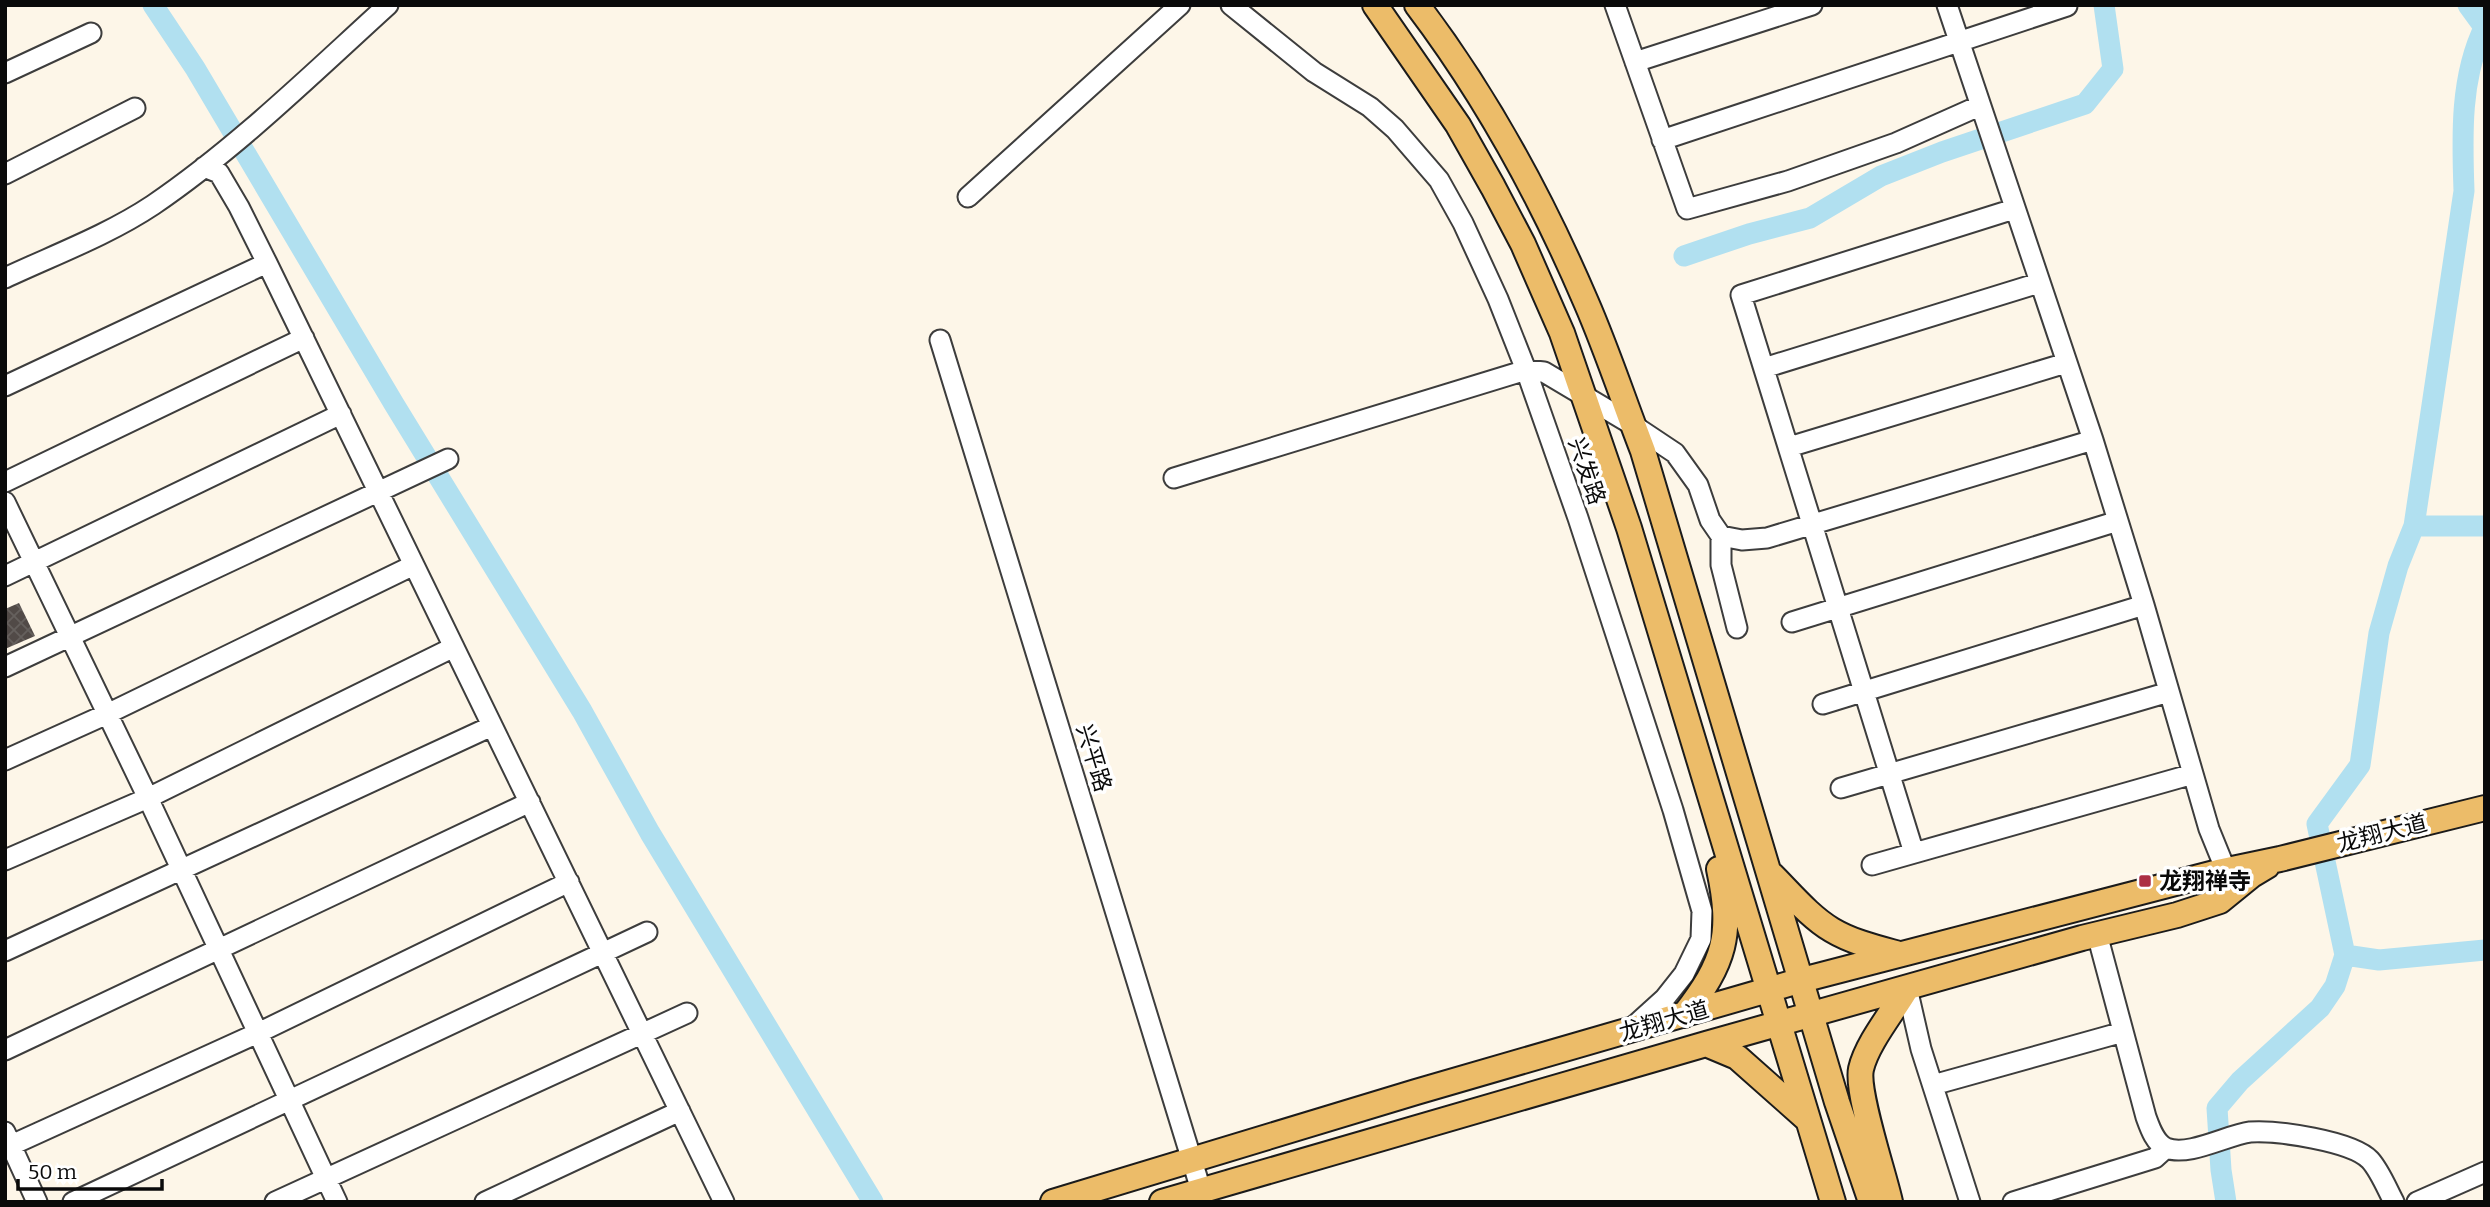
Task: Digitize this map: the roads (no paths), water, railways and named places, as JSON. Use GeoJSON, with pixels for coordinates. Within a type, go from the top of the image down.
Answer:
{"type":"FeatureCollection","features":[{"type":"Feature","properties":{"kind":"main road"},"geometry":{"type":"LineString","coordinates":[[1375,5],[1458,125],[1523,244],[1562,333],[1629,528],[1833,1202]]}},
{"type":"Feature","properties":{"kind":"main road"},"geometry":{"type":"LineString","coordinates":[[1417,5],[1461,66],[1521,165],[1586,302],[1633,425],[1837,1102],[1871,1202]]}},
{"type":"Feature","properties":{"kind":"main road"},"geometry":{"type":"LineString","coordinates":[[1684,1015],[1719,963],[1726,900],[1697,794],[1691,728]]}},
{"type":"Feature","properties":{"kind":"main road","name":"龙翔大道"},"geometry":{"type":"LineString","coordinates":[[1053,1202],[1802,980],[1899,954],[2230,881],[2252,875],[2280,859],[2485,808]]}},
{"type":"Feature","properties":{"kind":"main road"},"geometry":{"type":"LineString","coordinates":[[1770,874],[1812,915],[1833,931],[1899,954]]}},
{"type":"Feature","properties":{"kind":"main road","name":"龙翔大道"},"geometry":{"type":"LineString","coordinates":[[1162,1202],[1779,1023],[2097,934],[2176,915],[2220,901],[2230,881]]}},
{"type":"Feature","properties":{"kind":"main road"},"geometry":{"type":"LineString","coordinates":[[1890,1202],[1862,1092],[1861,1070],[1872,1043],[1907,988]]}},
{"type":"Feature","properties":{"kind":"main road"},"geometry":{"type":"LineString","coordinates":[[1706,1044],[1737,1057],[1808,1121]]}},
{"type":"Feature","properties":{"kind":"street"},"geometry":{"type":"LineString","coordinates":[[5,278],[98,235],[151,206],[220,154],[388,5]]}},
{"type":"Feature","properties":{"kind":"street"},"geometry":{"type":"LineString","coordinates":[[968,197],[1180,5]]}},
{"type":"Feature","properties":{"kind":"street","name":"兴发路"},"geometry":{"type":"LineString","coordinates":[[1231,5],[1314,72],[1370,107],[1395,129],[1439,180],[1463,223],[1492,286],[1526,370],[1578,518],[1673,810],[1702,911],[1701,939],[1684,974],[1665,998],[1630,1030]]}},
{"type":"Feature","properties":{"kind":"street"},"geometry":{"type":"LineString","coordinates":[[1615,5],[1687,209],[1788,181],[1981,110]]}},
{"type":"Feature","properties":{"kind":"street"},"geometry":{"type":"LineString","coordinates":[[1635,62],[1812,5]]}},
{"type":"Feature","properties":{"kind":"street"},"geometry":{"type":"LineString","coordinates":[[1947,5],[2093,440],[2209,829],[2230,881]]}},
{"type":"Feature","properties":{"kind":"street"},"geometry":{"type":"LineString","coordinates":[[1662,140],[2067,6]]}},
{"type":"Feature","properties":{"kind":"street"},"geometry":{"type":"LineString","coordinates":[[5,73],[90,33]]}},
{"type":"Feature","properties":{"kind":"street"},"geometry":{"type":"LineString","coordinates":[[5,174],[135,108]]}},
{"type":"Feature","properties":{"kind":"street"},"geometry":{"type":"LineString","coordinates":[[204,167],[219,173],[239,207],[724,1202]]}},
{"type":"Feature","properties":{"kind":"street"},"geometry":{"type":"LineString","coordinates":[[1914,853],[1741,295],[2014,209]]}},
{"type":"Feature","properties":{"kind":"street"},"geometry":{"type":"LineString","coordinates":[[5,386],[267,263]]}},
{"type":"Feature","properties":{"kind":"street"},"geometry":{"type":"LineString","coordinates":[[1764,368],[2039,283]]}},
{"type":"Feature","properties":{"kind":"street"},"geometry":{"type":"LineString","coordinates":[[5,482],[304,338]]}},
{"type":"Feature","properties":{"kind":"street","name":"兴平路"},"geometry":{"type":"LineString","coordinates":[[940,340],[1201,1190]]}},
{"type":"Feature","properties":{"kind":"street"},"geometry":{"type":"LineString","coordinates":[[1789,447],[2066,363]]}},
{"type":"Feature","properties":{"kind":"street"},"geometry":{"type":"LineString","coordinates":[[1174,478],[1526,370],[1544,372],[1675,453],[1698,485],[1710,520],[1721,536],[1721,565],[1737,628]]}},
{"type":"Feature","properties":{"kind":"street"},"geometry":{"type":"LineString","coordinates":[[5,576],[341,414]]}},
{"type":"Feature","properties":{"kind":"street"},"geometry":{"type":"LineString","coordinates":[[1721,536],[1742,540],[1767,538],[2093,440]]}},
{"type":"Feature","properties":{"kind":"street"},"geometry":{"type":"LineString","coordinates":[[5,667],[448,459]]}},
{"type":"Feature","properties":{"kind":"street"},"geometry":{"type":"LineString","coordinates":[[5,502],[148,798],[337,1202]]}},
{"type":"Feature","properties":{"kind":"street"},"geometry":{"type":"LineString","coordinates":[[1792,622],[2118,521]]}},
{"type":"Feature","properties":{"kind":"street"},"geometry":{"type":"LineString","coordinates":[[5,760],[107,714],[414,565]]}},
{"type":"Feature","properties":{"kind":"street"},"geometry":{"type":"LineString","coordinates":[[1823,704],[2144,605]]}},
{"type":"Feature","properties":{"kind":"street"},"geometry":{"type":"LineString","coordinates":[[5,860],[148,798],[454,647]]}},
{"type":"Feature","properties":{"kind":"street"},"geometry":{"type":"LineString","coordinates":[[1840,788],[2169,692]]}},
{"type":"Feature","properties":{"kind":"street"},"geometry":{"type":"LineString","coordinates":[[5,951],[492,726]]}},
{"type":"Feature","properties":{"kind":"street"},"geometry":{"type":"LineString","coordinates":[[1872,865],[2193,774]]}},
{"type":"Feature","properties":{"kind":"street"},"geometry":{"type":"LineString","coordinates":[[5,1049],[530,802]]}},
{"type":"Feature","properties":{"kind":"street"},"geometry":{"type":"LineString","coordinates":[[37,1202],[7,1142],[258,1033],[569,882]]}},
{"type":"Feature","properties":{"kind":"street"},"geometry":{"type":"LineString","coordinates":[[72,1202],[647,932]]}},
{"type":"Feature","properties":{"kind":"street"},"geometry":{"type":"LineString","coordinates":[[2097,934],[2151,1133],[2165,1148],[2186,1150],[2250,1132],[2336,1142],[2369,1160],[2394,1202]]}},
{"type":"Feature","properties":{"kind":"street"},"geometry":{"type":"LineString","coordinates":[[1907,988],[1921,1049],[1970,1202]]}},
{"type":"Feature","properties":{"kind":"street"},"geometry":{"type":"LineString","coordinates":[[275,1202],[687,1013]]}},
{"type":"Feature","properties":{"kind":"street"},"geometry":{"type":"LineString","coordinates":[[1933,1085],[2123,1032]]}},
{"type":"Feature","properties":{"kind":"street"},"geometry":{"type":"LineString","coordinates":[[485,1202],[680,1111]]}},
{"type":"Feature","properties":{"kind":"street"},"geometry":{"type":"LineString","coordinates":[[2013,1202],[2155,1158],[2165,1148]]}},
{"type":"Feature","properties":{"kind":"street"},"geometry":{"type":"LineString","coordinates":[[2417,1202],[2485,1172]]}},
{"type":"Feature","properties":{"kind":"waterway"},"geometry":{"type":"LineString","coordinates":[[153,5],[195,68],[394,404],[582,711],[650,833],[873,1202]]}},
{"type":"Feature","properties":{"kind":"waterway"},"geometry":{"type":"LineString","coordinates":[[1684,256],[1749,234],[1810,218],[1881,176],[1942,152],[2085,104],[2113,69],[2104,5]]}},
{"type":"Feature","properties":{"kind":"waterway"},"geometry":{"type":"LineString","coordinates":[[2468,5],[2484,27]]}},
{"type":"Feature","properties":{"kind":"waterway"},"geometry":{"type":"LineString","coordinates":[[2226,1202],[2217,1108],[2240,1081],[2320,1008],[2335,986],[2345,955],[2317,824],[2360,765],[2379,633],[2398,566],[2414,526],[2464,191],[2464,107],[2471,65],[2485,26]]}},
{"type":"Feature","properties":{"kind":"waterway"},"geometry":{"type":"LineString","coordinates":[[2414,526],[2485,526]]}},
{"type":"Feature","properties":{"kind":"waterway"},"geometry":{"type":"LineString","coordinates":[[2345,955],[2379,960],[2485,950]]}},
{"type":"Feature","properties":{"kind":"place","name":"龙翔禅寺"},"geometry":{"type":"Point","coordinates":[2145,881]}}]}
